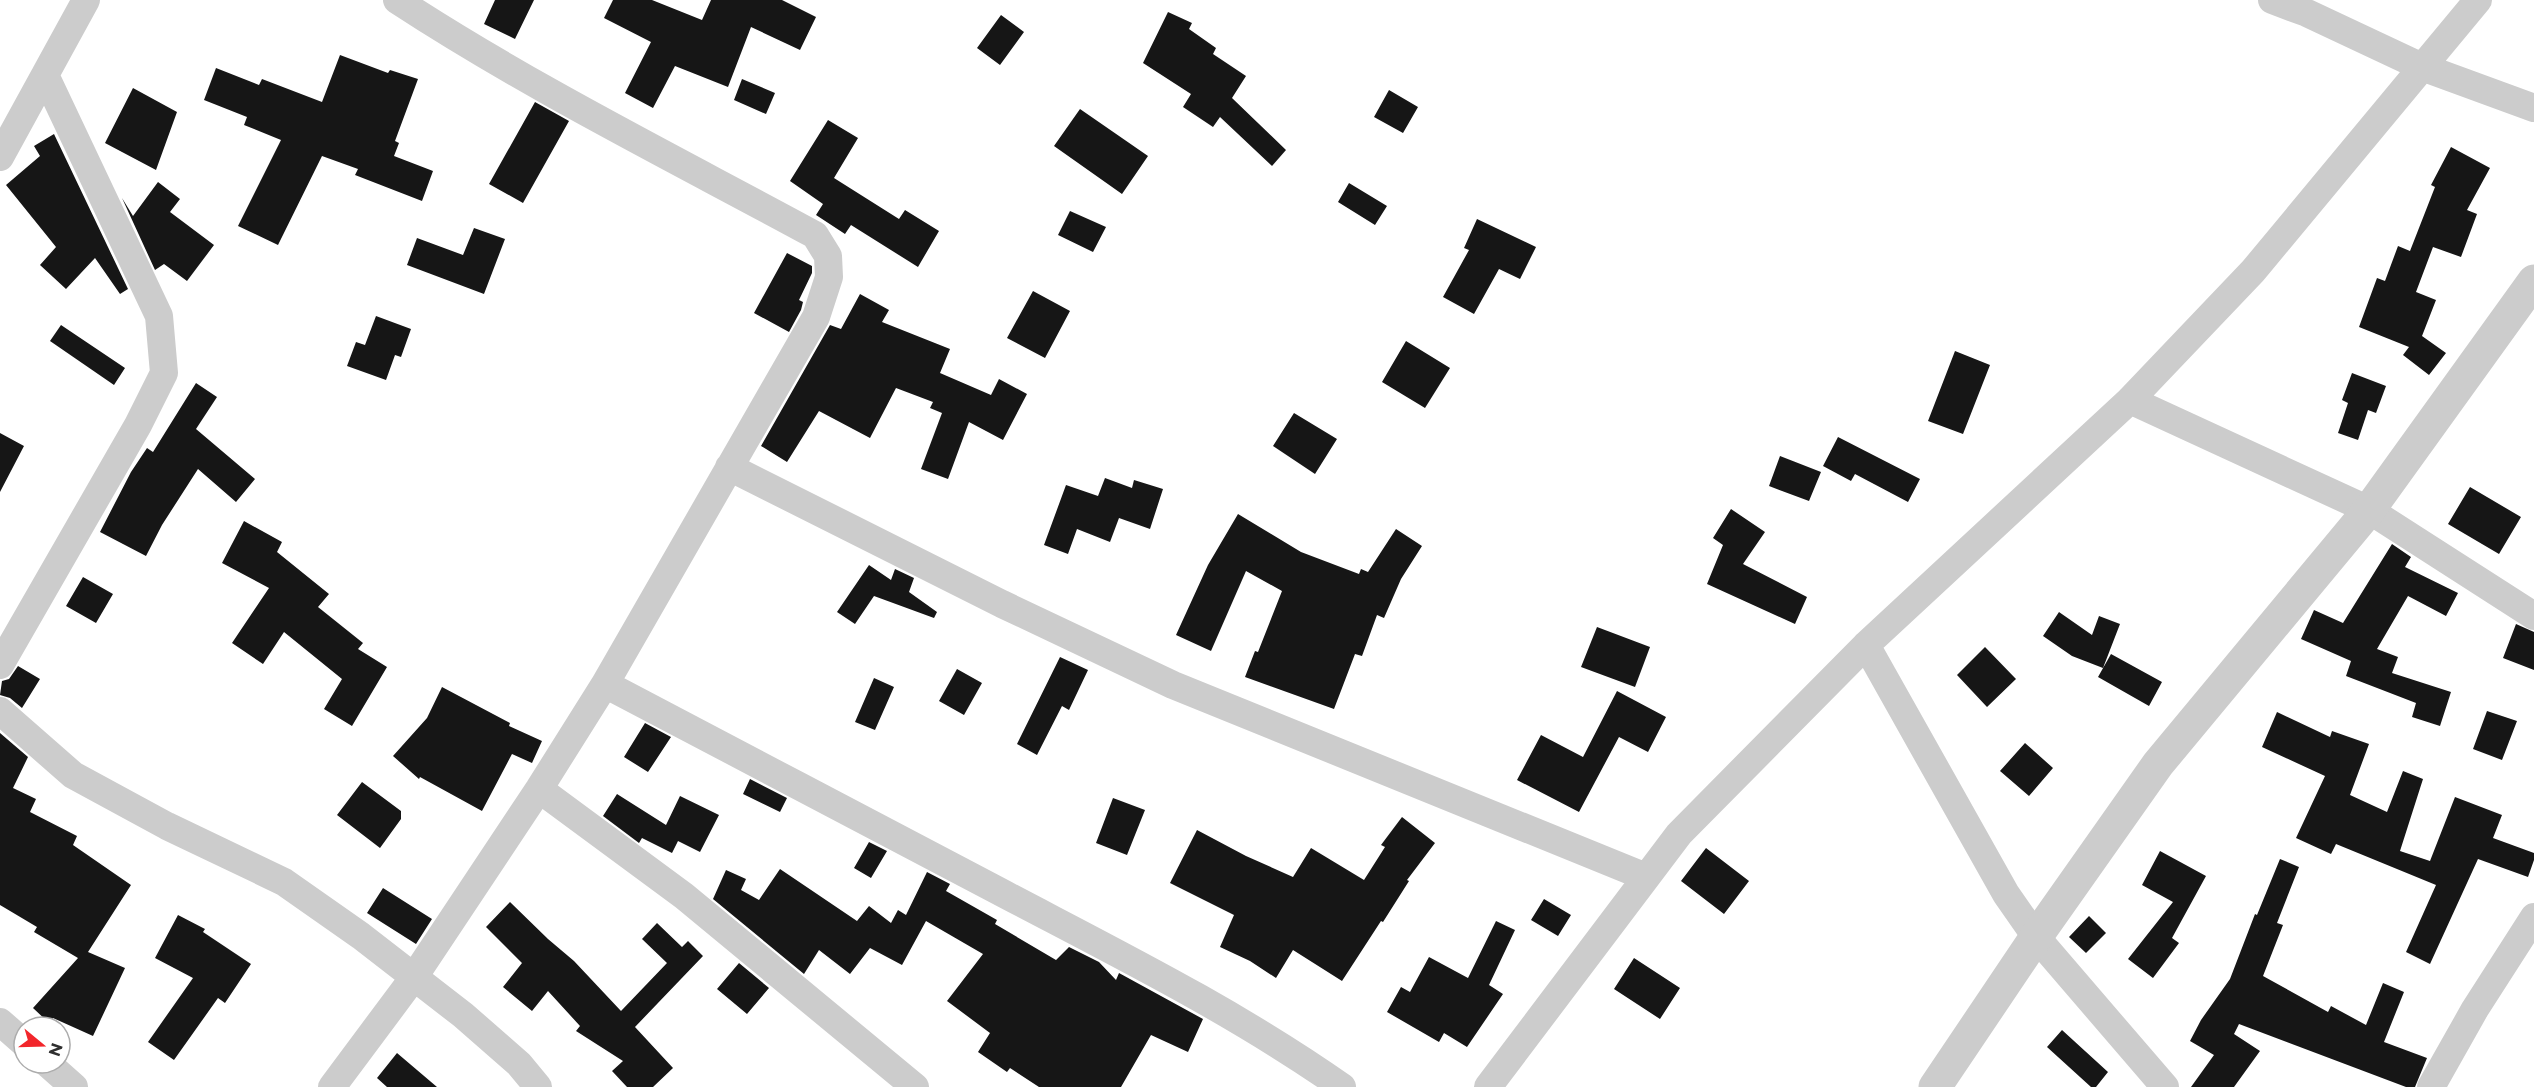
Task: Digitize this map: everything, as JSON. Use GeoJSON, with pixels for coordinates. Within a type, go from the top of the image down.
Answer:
{"type":"FeatureCollection","features":[{"type":"Feature","properties":{"kind":"street"},"geometry":{"type":"LineString","coordinates":[[0,157],[86,0]]}},
{"type":"Feature","properties":{"kind":"street"},"geometry":{"type":"LineString","coordinates":[[332,1087],[414,977],[539,789],[605,684],[816,317],[829,277],[828,256],[815,235],[557,94],[439,27],[397,0]]}},
{"type":"Feature","properties":{"kind":"street"},"geometry":{"type":"LineString","coordinates":[[2272,0],[2307,13],[2422,67],[2534,108]]}},
{"type":"Feature","properties":{"kind":"street"},"geometry":{"type":"LineString","coordinates":[[1488,1087],[1679,834],[1866,645],[2130,400],[2253,271],[2478,0]]}},
{"type":"Feature","properties":{"kind":"street"},"geometry":{"type":"LineString","coordinates":[[0,665],[138,426],[164,373],[159,316],[45,75]]}},
{"type":"Feature","properties":{"kind":"street"},"geometry":{"type":"LineString","coordinates":[[1935,1087],[2036,937],[2158,764],[2369,510],[2534,281]]}},
{"type":"Feature","properties":{"kind":"street"},"geometry":{"type":"LineString","coordinates":[[2130,400],[2369,510],[2534,616]]}},
{"type":"Feature","properties":{"kind":"street"},"geometry":{"type":"LineString","coordinates":[[729,467],[1002,604],[1173,685],[1646,877]]}},
{"type":"Feature","properties":{"kind":"street"},"geometry":{"type":"LineString","coordinates":[[1866,645],[2006,894],[2036,937],[2164,1087]]}},
{"type":"Feature","properties":{"kind":"street"},"geometry":{"type":"LineString","coordinates":[[605,684],[1180,987],[1293,1053],[1342,1087]]}},
{"type":"Feature","properties":{"kind":"street"},"geometry":{"type":"LineString","coordinates":[[0,711],[73,775],[167,826],[284,882],[361,936],[463,1015],[519,1064],[538,1087]]}},
{"type":"Feature","properties":{"kind":"street"},"geometry":{"type":"LineString","coordinates":[[539,789],[684,896],[915,1087]]}},
{"type":"Feature","properties":{"kind":"street"},"geometry":{"type":"LineString","coordinates":[[2431,1087],[2475,1009],[2534,917]]}},
{"type":"Feature","properties":{"kind":"street"},"geometry":{"type":"LineString","coordinates":[[0,1023],[12,1033]]}},
{"type":"Feature","properties":{"kind":"street"},"geometry":{"type":"LineString","coordinates":[[60,1075],[74,1087]]}},
{"type":"Feature","properties":{"kind":"building"},"geometry":{"type":"Polygon","coordinates":[[[495,0],[534,0],[515,39],[484,24],[495,0]]]}},
{"type":"Feature","properties":{"kind":"building"},"geometry":{"type":"Polygon","coordinates":[[[613,0],[652,0],[702,20],[711,0],[782,0],[816,17],[800,50],[751,27],[728,87],[675,66],[653,108],[625,93],[651,42],[604,18],[613,0]]]}},
{"type":"Feature","properties":{"kind":"building"},"geometry":{"type":"Polygon","coordinates":[[[1168,12],[1192,23],[1189,29],[1216,48],[1213,54],[1246,76],[1232,98],[1286,150],[1272,166],[1220,117],[1213,127],[1183,107],[1191,94],[1143,63],[1168,12]]]}},
{"type":"Feature","properties":{"kind":"building"},"geometry":{"type":"Polygon","coordinates":[[[1001,15],[1024,32],[1000,65],[977,48],[1001,15]]]}},
{"type":"Feature","properties":{"kind":"building"},"geometry":{"type":"Polygon","coordinates":[[[340,55],[388,73],[390,70],[418,79],[395,141],[399,143],[394,156],[433,171],[422,201],[355,175],[358,169],[322,156],[278,245],[238,226],[281,140],[244,125],[247,117],[204,100],[216,68],[259,85],[262,79],[322,102],[340,55]]]}},
{"type":"Feature","properties":{"kind":"building"},"geometry":{"type":"Polygon","coordinates":[[[742,79],[775,93],[766,114],[734,100],[742,79]]]}},
{"type":"Feature","properties":{"kind":"building"},"geometry":{"type":"Polygon","coordinates":[[[133,88],[177,112],[156,170],[105,143],[133,88]]]}},
{"type":"Feature","properties":{"kind":"building"},"geometry":{"type":"Polygon","coordinates":[[[1389,90],[1418,107],[1403,133],[1374,117],[1389,90]]]}},
{"type":"Feature","properties":{"kind":"building"},"geometry":{"type":"Polygon","coordinates":[[[535,102],[569,121],[523,203],[489,184],[535,102]]]}},
{"type":"Feature","properties":{"kind":"building"},"geometry":{"type":"Polygon","coordinates":[[[1080,109],[1148,156],[1122,194],[1054,146],[1080,109]]]}},
{"type":"Feature","properties":{"kind":"building"},"geometry":{"type":"Polygon","coordinates":[[[828,120],[858,138],[834,178],[899,219],[905,210],[939,231],[918,267],[851,225],[845,234],[816,215],[823,204],[790,181],[828,120]]]}},
{"type":"Feature","properties":{"kind":"building"},"geometry":{"type":"Polygon","coordinates":[[[54,134],[128,289],[120,294],[95,258],[66,289],[40,265],[56,247],[6,185],[40,156],[34,146],[54,134]]]}},
{"type":"Feature","properties":{"kind":"building"},"geometry":{"type":"Polygon","coordinates":[[[2451,147],[2490,168],[2467,210],[2477,214],[2461,257],[2433,247],[2416,292],[2436,300],[2422,336],[2446,353],[2429,375],[2403,355],[2409,347],[2359,327],[2377,278],[2385,281],[2398,246],[2410,251],[2435,187],[2431,185],[2451,147]]]}},
{"type":"Feature","properties":{"kind":"building"},"geometry":{"type":"Polygon","coordinates":[[[158,182],[180,199],[170,212],[214,245],[187,281],[164,264],[155,270],[122,198],[133,216],[158,182]]]}},
{"type":"Feature","properties":{"kind":"building"},"geometry":{"type":"Polygon","coordinates":[[[1349,183],[1387,206],[1375,225],[1338,202],[1349,183]]]}},
{"type":"Feature","properties":{"kind":"building"},"geometry":{"type":"Polygon","coordinates":[[[1070,211],[1106,227],[1093,252],[1058,235],[1070,211]]]}},
{"type":"Feature","properties":{"kind":"building"},"geometry":{"type":"Polygon","coordinates":[[[1477,219],[1536,247],[1520,279],[1499,269],[1474,314],[1443,297],[1469,250],[1464,248],[1477,219]]]}},
{"type":"Feature","properties":{"kind":"building"},"geometry":{"type":"Polygon","coordinates":[[[474,228],[505,239],[484,294],[407,265],[417,238],[463,255],[474,228]]]}},
{"type":"Feature","properties":{"kind":"building"},"geometry":{"type":"Polygon","coordinates":[[[787,253],[812,266],[812,273],[799,300],[803,302],[801,310],[789,332],[754,313],[787,253]]]}},
{"type":"Feature","properties":{"kind":"building"},"geometry":{"type":"Polygon","coordinates":[[[1033,291],[1070,311],[1045,358],[1007,338],[1033,291]]]}},
{"type":"Feature","properties":{"kind":"building"},"geometry":{"type":"Polygon","coordinates":[[[860,294],[889,310],[882,322],[950,349],[940,373],[991,395],[999,379],[1027,394],[1003,440],[969,422],[948,479],[921,469],[942,413],[930,408],[933,402],[896,388],[870,438],[819,411],[787,462],[761,446],[830,325],[841,329],[860,294]]]}},
{"type":"Feature","properties":{"kind":"building"},"geometry":{"type":"Polygon","coordinates":[[[376,316],[411,329],[401,357],[395,355],[386,380],[347,366],[356,342],[365,345],[376,316]]]}},
{"type":"Feature","properties":{"kind":"building"},"geometry":{"type":"Polygon","coordinates":[[[61,325],[125,368],[114,385],[50,341],[61,325]]]}},
{"type":"Feature","properties":{"kind":"building"},"geometry":{"type":"Polygon","coordinates":[[[1406,341],[1450,368],[1425,408],[1382,382],[1406,341]]]}},
{"type":"Feature","properties":{"kind":"building"},"geometry":{"type":"Polygon","coordinates":[[[1955,351],[1990,365],[1963,434],[1928,421],[1955,351]]]}},
{"type":"Feature","properties":{"kind":"building"},"geometry":{"type":"Polygon","coordinates":[[[2352,373],[2386,386],[2376,413],[2368,410],[2358,440],[2338,433],[2348,403],[2342,400],[2352,373]]]}},
{"type":"Feature","properties":{"kind":"building"},"geometry":{"type":"Polygon","coordinates":[[[196,383],[217,397],[196,429],[255,479],[236,502],[198,469],[162,525],[146,556],[100,532],[131,472],[147,448],[153,452],[196,383]]]}},
{"type":"Feature","properties":{"kind":"building"},"geometry":{"type":"Polygon","coordinates":[[[1294,413],[1337,439],[1315,474],[1273,446],[1294,413]]]}},
{"type":"Feature","properties":{"kind":"building"},"geometry":{"type":"Polygon","coordinates":[[[0,433],[24,446],[0,492],[0,433]]]}},
{"type":"Feature","properties":{"kind":"building"},"geometry":{"type":"Polygon","coordinates":[[[1838,437],[1920,479],[1908,502],[1855,474],[1851,481],[1823,466],[1838,437]]]}},
{"type":"Feature","properties":{"kind":"building"},"geometry":{"type":"Polygon","coordinates":[[[1780,456],[1821,472],[1809,501],[1769,486],[1780,456]]]}},
{"type":"Feature","properties":{"kind":"building"},"geometry":{"type":"Polygon","coordinates":[[[1105,478],[1132,488],[1134,480],[1163,489],[1150,529],[1119,518],[1110,542],[1077,529],[1068,554],[1044,545],[1066,485],[1098,496],[1105,478]]]}},
{"type":"Feature","properties":{"kind":"building"},"geometry":{"type":"Polygon","coordinates":[[[2470,487],[2521,517],[2499,554],[2448,524],[2470,487]]]}},
{"type":"Feature","properties":{"kind":"building"},"geometry":{"type":"Polygon","coordinates":[[[1731,509],[1765,532],[1743,564],[1807,597],[1795,624],[1707,584],[1723,545],[1713,538],[1731,509]]]}},
{"type":"Feature","properties":{"kind":"building"},"geometry":{"type":"Polygon","coordinates":[[[1238,514],[1301,552],[1359,574],[1361,569],[1368,572],[1396,529],[1422,546],[1401,579],[1384,618],[1377,615],[1362,656],[1355,654],[1334,709],[1245,677],[1255,651],[1258,652],[1282,591],[1246,571],[1211,651],[1176,635],[1208,565],[1238,514]]]}},
{"type":"Feature","properties":{"kind":"building"},"geometry":{"type":"Polygon","coordinates":[[[244,521],[282,542],[277,552],[329,594],[318,607],[363,643],[358,649],[387,667],[352,726],[324,709],[342,679],[284,632],[263,664],[232,643],[269,588],[222,563],[244,521]]]}},
{"type":"Feature","properties":{"kind":"building"},"geometry":{"type":"Polygon","coordinates":[[[2392,544],[2411,557],[2405,567],[2458,593],[2446,616],[2408,596],[2377,649],[2398,657],[2392,673],[2451,692],[2440,726],[2412,717],[2416,703],[2346,676],[2351,661],[2301,639],[2314,610],[2343,623],[2392,544]]]}},
{"type":"Feature","properties":{"kind":"building"},"geometry":{"type":"Polygon","coordinates":[[[869,565],[891,580],[895,569],[914,578],[909,592],[937,612],[934,618],[874,596],[855,624],[837,612],[869,565]]]}},
{"type":"Feature","properties":{"kind":"building"},"geometry":{"type":"Polygon","coordinates":[[[83,577],[113,594],[96,623],[66,606],[83,577]]]}},
{"type":"Feature","properties":{"kind":"building"},"geometry":{"type":"Polygon","coordinates":[[[2059,612],[2092,635],[2099,616],[2120,624],[2103,668],[2072,656],[2043,636],[2059,612]]]}},
{"type":"Feature","properties":{"kind":"building"},"geometry":{"type":"Polygon","coordinates":[[[2516,624],[2534,632],[2534,670],[2503,658],[2516,624]]]}},
{"type":"Feature","properties":{"kind":"building"},"geometry":{"type":"Polygon","coordinates":[[[1597,627],[1650,647],[1635,687],[1581,667],[1597,627]]]}},
{"type":"Feature","properties":{"kind":"building"},"geometry":{"type":"Polygon","coordinates":[[[1985,647],[2016,679],[1987,707],[1957,675],[1985,647]]]}},
{"type":"Feature","properties":{"kind":"building"},"geometry":{"type":"Polygon","coordinates":[[[2111,654],[2162,682],[2149,706],[2098,677],[2111,654]]]}},
{"type":"Feature","properties":{"kind":"building"},"geometry":{"type":"Polygon","coordinates":[[[1060,657],[1088,670],[1069,710],[1062,706],[1037,755],[1017,744],[1060,657]]]}},
{"type":"Feature","properties":{"kind":"building"},"geometry":{"type":"Polygon","coordinates":[[[18,666],[40,679],[22,708],[10,698],[0,695],[2,681],[9,679],[18,666]]]}},
{"type":"Feature","properties":{"kind":"building"},"geometry":{"type":"Polygon","coordinates":[[[957,669],[982,683],[964,715],[939,701],[957,669]]]}},
{"type":"Feature","properties":{"kind":"building"},"geometry":{"type":"Polygon","coordinates":[[[874,678],[894,687],[875,730],[855,722],[874,678]]]}},
{"type":"Feature","properties":{"kind":"building"},"geometry":{"type":"Polygon","coordinates":[[[442,687],[510,723],[509,726],[542,741],[532,763],[512,754],[482,811],[420,777],[419,779],[393,756],[427,718],[442,687]]]}},
{"type":"Feature","properties":{"kind":"building"},"geometry":{"type":"Polygon","coordinates":[[[1617,691],[1666,717],[1648,752],[1619,737],[1579,812],[1517,780],[1541,735],[1583,757],[1617,691]]]}},
{"type":"Feature","properties":{"kind":"building"},"geometry":{"type":"Polygon","coordinates":[[[2487,711],[2517,721],[2502,760],[2473,749],[2487,711]]]}},
{"type":"Feature","properties":{"kind":"building"},"geometry":{"type":"Polygon","coordinates":[[[2277,712],[2330,737],[2332,731],[2369,744],[2350,795],[2387,812],[2403,771],[2423,779],[2400,851],[2430,861],[2455,797],[2502,815],[2493,838],[2534,853],[2528,877],[2478,859],[2430,964],[2406,952],[2436,885],[2336,844],[2331,854],[2296,838],[2325,776],[2262,747],[2277,712]]]}},
{"type":"Feature","properties":{"kind":"building"},"geometry":{"type":"Polygon","coordinates":[[[645,723],[671,737],[648,772],[624,757],[645,723]]]}},
{"type":"Feature","properties":{"kind":"building"},"geometry":{"type":"Polygon","coordinates":[[[0,733],[28,757],[13,788],[36,799],[30,812],[77,836],[73,845],[131,885],[88,952],[125,968],[93,1036],[72,1027],[72,1015],[40,1015],[33,1008],[78,958],[34,932],[37,927],[0,905],[0,733]]]}},
{"type":"Feature","properties":{"kind":"building"},"geometry":{"type":"Polygon","coordinates":[[[2025,743],[2053,768],[2029,796],[2000,771],[2025,743]]]}},
{"type":"Feature","properties":{"kind":"building"},"geometry":{"type":"Polygon","coordinates":[[[750,779],[787,798],[780,812],[743,794],[750,779]]]}},
{"type":"Feature","properties":{"kind":"building"},"geometry":{"type":"Polygon","coordinates":[[[362,782],[401,811],[401,819],[380,848],[337,815],[362,782]]]}},
{"type":"Feature","properties":{"kind":"building"},"geometry":{"type":"Polygon","coordinates":[[[617,794],[666,825],[680,796],[719,815],[700,852],[678,841],[672,853],[642,838],[639,843],[603,816],[617,794]]]}},
{"type":"Feature","properties":{"kind":"building"},"geometry":{"type":"Polygon","coordinates":[[[1113,798],[1145,810],[1127,855],[1096,843],[1113,798]]]}},
{"type":"Feature","properties":{"kind":"building"},"geometry":{"type":"Polygon","coordinates":[[[1402,817],[1435,843],[1407,880],[1409,881],[1383,922],[1381,921],[1342,981],[1293,950],[1276,978],[1250,961],[1220,947],[1234,915],[1170,883],[1197,830],[1246,856],[1293,877],[1311,848],[1364,880],[1385,847],[1381,845],[1402,817]]]}},
{"type":"Feature","properties":{"kind":"building"},"geometry":{"type":"Polygon","coordinates":[[[869,842],[887,851],[871,878],[854,868],[869,842]]]}},
{"type":"Feature","properties":{"kind":"building"},"geometry":{"type":"Polygon","coordinates":[[[1706,848],[1749,881],[1724,914],[1681,881],[1706,848]]]}},
{"type":"Feature","properties":{"kind":"building"},"geometry":{"type":"Polygon","coordinates":[[[2160,851],[2206,876],[2172,938],[2179,943],[2153,978],[2128,959],[2173,902],[2142,885],[2160,851]]]}},
{"type":"Feature","properties":{"kind":"building"},"geometry":{"type":"Polygon","coordinates":[[[2280,859],[2299,867],[2277,923],[2283,925],[2263,976],[2328,1012],[2331,1006],[2366,1025],[2383,983],[2404,992],[2384,1042],[2427,1058],[2415,1087],[2406,1087],[2239,1024],[2234,1034],[2260,1051],[2234,1087],[2191,1087],[2214,1055],[2190,1041],[2201,1020],[2230,979],[2255,914],[2257,915],[2280,859]]]}},
{"type":"Feature","properties":{"kind":"building"},"geometry":{"type":"Polygon","coordinates":[[[780,869],[857,921],[869,906],[891,923],[898,910],[906,915],[927,872],[950,884],[946,891],[997,920],[995,924],[1056,960],[1069,947],[1099,962],[1116,980],[1119,973],[1203,1019],[1188,1052],[1151,1035],[1121,1087],[1039,1087],[1010,1068],[1007,1072],[978,1052],[990,1033],[947,1001],[983,954],[926,921],[902,965],[870,948],[850,974],[819,950],[804,974],[713,899],[726,870],[746,879],[741,890],[759,900],[780,869]]]}},
{"type":"Feature","properties":{"kind":"building"},"geometry":{"type":"Polygon","coordinates":[[[383,888],[432,919],[416,944],[367,913],[383,888]]]}},
{"type":"Feature","properties":{"kind":"building"},"geometry":{"type":"Polygon","coordinates":[[[1544,899],[1571,915],[1558,936],[1531,920],[1544,899]]]}},
{"type":"Feature","properties":{"kind":"building"},"geometry":{"type":"Polygon","coordinates":[[[510,902],[574,961],[621,1011],[667,963],[642,939],[657,923],[682,947],[688,941],[703,956],[635,1027],[673,1068],[653,1087],[627,1087],[612,1071],[623,1061],[576,1031],[580,1026],[548,991],[532,1011],[503,987],[522,963],[486,927],[510,902]]]}},
{"type":"Feature","properties":{"kind":"building"},"geometry":{"type":"Polygon","coordinates":[[[178,915],[205,929],[203,932],[251,964],[225,1003],[218,998],[174,1060],[148,1042],[193,978],[155,958],[178,915]]]}},
{"type":"Feature","properties":{"kind":"building"},"geometry":{"type":"Polygon","coordinates":[[[2089,916],[2106,933],[2086,953],[2069,937],[2089,916]]]}},
{"type":"Feature","properties":{"kind":"building"},"geometry":{"type":"Polygon","coordinates":[[[1496,921],[1515,930],[1489,985],[1503,994],[1467,1047],[1444,1033],[1439,1042],[1387,1012],[1401,987],[1410,992],[1429,957],[1468,978],[1496,921]]]}},
{"type":"Feature","properties":{"kind":"building"},"geometry":{"type":"Polygon","coordinates":[[[1634,958],[1680,988],[1660,1019],[1614,989],[1634,958]]]}},
{"type":"Feature","properties":{"kind":"building"},"geometry":{"type":"Polygon","coordinates":[[[739,963],[769,988],[747,1014],[717,989],[739,963]]]}},
{"type":"Feature","properties":{"kind":"building"},"geometry":{"type":"Polygon","coordinates":[[[2062,1030],[2108,1072],[2096,1087],[2091,1087],[2047,1047],[2062,1030]]]}},
{"type":"Feature","properties":{"kind":"building"},"geometry":{"type":"Polygon","coordinates":[[[397,1053],[437,1087],[387,1087],[377,1078],[397,1053]]]}}]}
